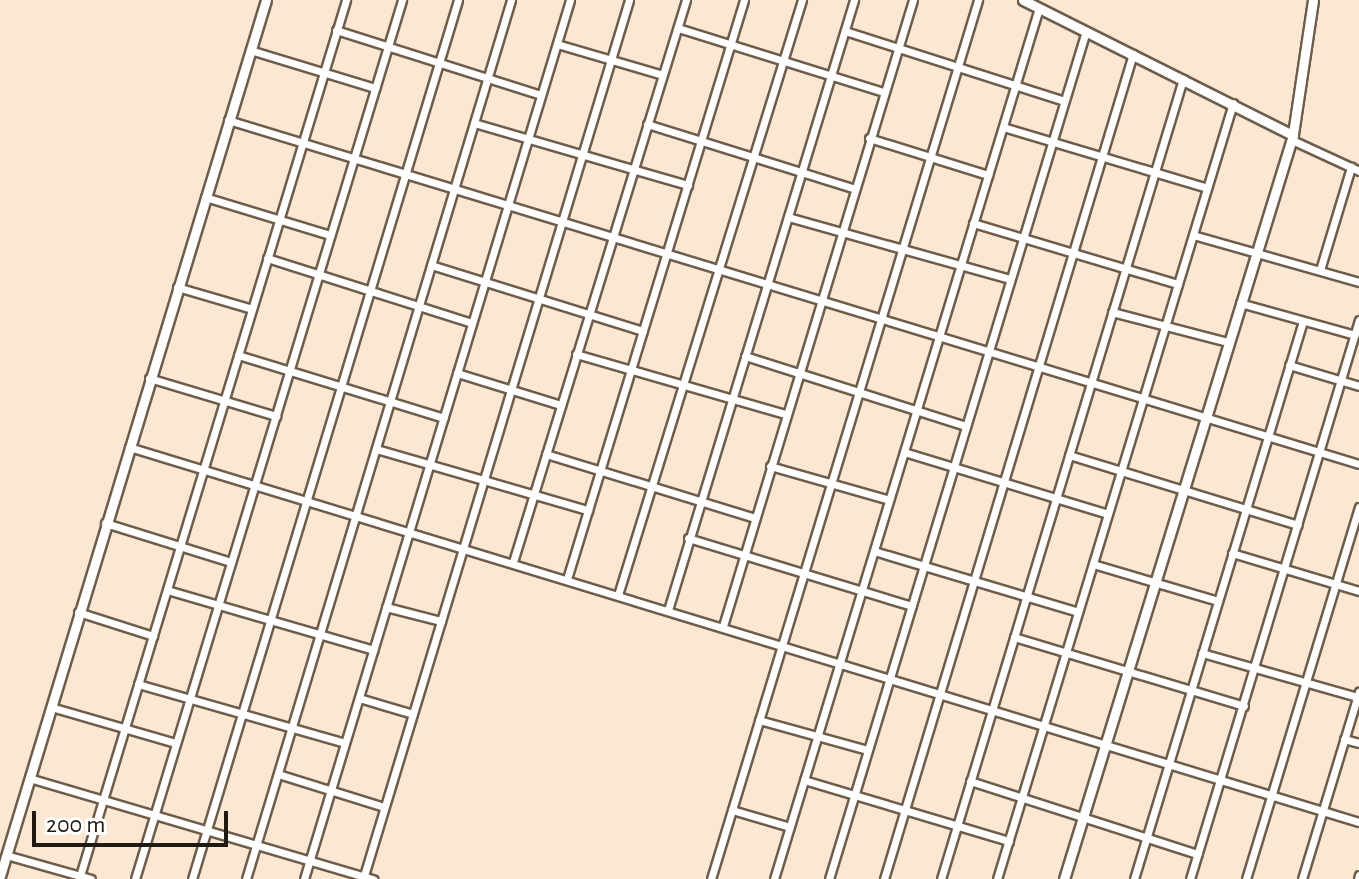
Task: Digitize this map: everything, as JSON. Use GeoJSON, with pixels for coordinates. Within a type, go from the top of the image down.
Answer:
{"type":"FeatureCollection","features":[{"type":"Feature","properties":{"kind":"street"},"geometry":{"type":"LineString","coordinates":[[0,876],[266,0]]}},
{"type":"Feature","properties":{"kind":"street"},"geometry":{"type":"LineString","coordinates":[[79,877],[346,0]]}},
{"type":"Feature","properties":{"kind":"street"},"geometry":{"type":"LineString","coordinates":[[135,879],[402,0]]}},
{"type":"Feature","properties":{"kind":"street"},"geometry":{"type":"LineString","coordinates":[[192,879],[458,0]]}},
{"type":"Feature","properties":{"kind":"street"},"geometry":{"type":"LineString","coordinates":[[246,879],[511,0]]}},
{"type":"Feature","properties":{"kind":"street"},"geometry":{"type":"LineString","coordinates":[[304,879],[570,0]]}},
{"type":"Feature","properties":{"kind":"street"},"geometry":{"type":"LineString","coordinates":[[363,878],[629,0]]}},
{"type":"Feature","properties":{"kind":"street"},"geometry":{"type":"LineString","coordinates":[[513,562],[686,0]]}},
{"type":"Feature","properties":{"kind":"street"},"geometry":{"type":"LineString","coordinates":[[618,595],[802,0]]}},
{"type":"Feature","properties":{"kind":"street"},"geometry":{"type":"LineString","coordinates":[[668,610],[854,0]]}},
{"type":"Feature","properties":{"kind":"street"},"geometry":{"type":"LineString","coordinates":[[723,626],[853,188],[913,0]]}},
{"type":"Feature","properties":{"kind":"street"},"geometry":{"type":"LineString","coordinates":[[711,879],[978,0]]}},
{"type":"Feature","properties":{"kind":"street"},"geometry":{"type":"LineString","coordinates":[[1023,0],[1233,103],[1355,169],[1320,270]]}},
{"type":"Feature","properties":{"kind":"street"},"geometry":{"type":"LineString","coordinates":[[1064,879],[1254,252],[1292,137],[1313,0]]}},
{"type":"Feature","properties":{"kind":"street"},"geometry":{"type":"LineString","coordinates":[[567,579],[633,369],[741,1]]}},
{"type":"Feature","properties":{"kind":"street"},"geometry":{"type":"LineString","coordinates":[[777,878],[804,780],[1039,8]]}},
{"type":"Feature","properties":{"kind":"street"},"geometry":{"type":"LineString","coordinates":[[678,28],[884,92]]}},
{"type":"Feature","properties":{"kind":"street"},"geometry":{"type":"LineString","coordinates":[[336,30],[541,95]]}},
{"type":"Feature","properties":{"kind":"street"},"geometry":{"type":"LineString","coordinates":[[845,31],[1064,101]]}},
{"type":"Feature","properties":{"kind":"street"},"geometry":{"type":"LineString","coordinates":[[829,879],[1086,31]]}},
{"type":"Feature","properties":{"kind":"street"},"geometry":{"type":"LineString","coordinates":[[557,44],[663,75]]}},
{"type":"Feature","properties":{"kind":"street"},"geometry":{"type":"LineString","coordinates":[[250,50],[375,88]]}},
{"type":"Feature","properties":{"kind":"street"},"geometry":{"type":"LineString","coordinates":[[884,879],[1133,54]]}},
{"type":"Feature","properties":{"kind":"street"},"geometry":{"type":"LineString","coordinates":[[941,879],[1183,79]]}},
{"type":"Feature","properties":{"kind":"street"},"geometry":{"type":"LineString","coordinates":[[997,879],[1233,103]]}},
{"type":"Feature","properties":{"kind":"street"},"geometry":{"type":"LineString","coordinates":[[228,120],[665,256],[1359,464]]}},
{"type":"Feature","properties":{"kind":"street"},"geometry":{"type":"LineString","coordinates":[[474,123],[688,185]]}},
{"type":"Feature","properties":{"kind":"street"},"geometry":{"type":"LineString","coordinates":[[647,124],[853,188]]}},
{"type":"Feature","properties":{"kind":"street"},"geometry":{"type":"LineString","coordinates":[[1003,127],[1207,188]]}},
{"type":"Feature","properties":{"kind":"street"},"geometry":{"type":"LineString","coordinates":[[869,138],[988,175]]}},
{"type":"Feature","properties":{"kind":"street"},"geometry":{"type":"LineString","coordinates":[[205,197],[330,235]]}},
{"type":"Feature","properties":{"kind":"street"},"geometry":{"type":"LineString","coordinates":[[788,217],[1010,279]]}},
{"type":"Feature","properties":{"kind":"street"},"geometry":{"type":"LineString","coordinates":[[973,223],[1178,284]]}},
{"type":"Feature","properties":{"kind":"street"},"geometry":{"type":"LineString","coordinates":[[1193,235],[1359,282]]}},
{"type":"Feature","properties":{"kind":"street"},"geometry":{"type":"LineString","coordinates":[[267,258],[472,323]]}},
{"type":"Feature","properties":{"kind":"street"},"geometry":{"type":"LineString","coordinates":[[431,265],[643,331]]}},
{"type":"Feature","properties":{"kind":"street"},"geometry":{"type":"LineString","coordinates":[[177,287],[252,309]]}},
{"type":"Feature","properties":{"kind":"street"},"geometry":{"type":"LineString","coordinates":[[1240,303],[1355,335]]}},
{"type":"Feature","properties":{"kind":"street"},"geometry":{"type":"LineString","coordinates":[[1112,312],[1228,342]]}},
{"type":"Feature","properties":{"kind":"street"},"geometry":{"type":"LineString","coordinates":[[1190,879],[1359,320]]}},
{"type":"Feature","properties":{"kind":"street"},"geometry":{"type":"LineString","coordinates":[[1134,879],[1303,321]]}},
{"type":"Feature","properties":{"kind":"street"},"geometry":{"type":"LineString","coordinates":[[576,354],[785,414]]}},
{"type":"Feature","properties":{"kind":"street"},"geometry":{"type":"LineString","coordinates":[[238,355],[444,418]]}},
{"type":"Feature","properties":{"kind":"street"},"geometry":{"type":"LineString","coordinates":[[745,356],[966,426]]}},
{"type":"Feature","properties":{"kind":"street"},"geometry":{"type":"LineString","coordinates":[[1289,365],[1359,386]]}},
{"type":"Feature","properties":{"kind":"street"},"geometry":{"type":"LineString","coordinates":[[457,373],[561,405]]}},
{"type":"Feature","properties":{"kind":"street"},"geometry":{"type":"LineString","coordinates":[[149,378],[276,416]]}},
{"type":"Feature","properties":{"kind":"street"},"geometry":{"type":"LineString","coordinates":[[129,447],[1359,822]]}},
{"type":"Feature","properties":{"kind":"street"},"geometry":{"type":"LineString","coordinates":[[376,449],[588,510]]}},
{"type":"Feature","properties":{"kind":"street"},"geometry":{"type":"LineString","coordinates":[[904,452],[1108,514]]}},
{"type":"Feature","properties":{"kind":"street"},"geometry":{"type":"LineString","coordinates":[[546,454],[755,518]]}},
{"type":"Feature","properties":{"kind":"street"},"geometry":{"type":"LineString","coordinates":[[1069,455],[1298,525]]}},
{"type":"Feature","properties":{"kind":"street"},"geometry":{"type":"LineString","coordinates":[[770,466],[889,500]]}},
{"type":"Feature","properties":{"kind":"street"},"geometry":{"type":"LineString","coordinates":[[1246,879],[1359,507]]}},
{"type":"Feature","properties":{"kind":"street"},"geometry":{"type":"LineString","coordinates":[[105,523],[231,562]]}},
{"type":"Feature","properties":{"kind":"street"},"geometry":{"type":"LineString","coordinates":[[688,538],[912,606]]}},
{"type":"Feature","properties":{"kind":"street"},"geometry":{"type":"LineString","coordinates":[[874,551],[1078,612]]}},
{"type":"Feature","properties":{"kind":"street"},"geometry":{"type":"LineString","coordinates":[[1232,553],[1359,591]]}},
{"type":"Feature","properties":{"kind":"street"},"geometry":{"type":"LineString","coordinates":[[1093,564],[1218,601]]}},
{"type":"Feature","properties":{"kind":"street"},"geometry":{"type":"LineString","coordinates":[[167,590],[373,650]]}},
{"type":"Feature","properties":{"kind":"street"},"geometry":{"type":"LineString","coordinates":[[386,607],[441,621]]}},
{"type":"Feature","properties":{"kind":"street"},"geometry":{"type":"LineString","coordinates":[[78,612],[153,636]]}},
{"type":"Feature","properties":{"kind":"street"},"geometry":{"type":"LineString","coordinates":[[1014,637],[1244,706]]}},
{"type":"Feature","properties":{"kind":"street"},"geometry":{"type":"LineString","coordinates":[[1202,653],[1358,694],[1302,879]]}},
{"type":"Feature","properties":{"kind":"street"},"geometry":{"type":"LineString","coordinates":[[138,684],[345,743]]}},
{"type":"Feature","properties":{"kind":"street"},"geometry":{"type":"LineString","coordinates":[[359,698],[413,714]]}},
{"type":"Feature","properties":{"kind":"street"},"geometry":{"type":"LineString","coordinates":[[51,707],[176,743]]}},
{"type":"Feature","properties":{"kind":"street"},"geometry":{"type":"LineString","coordinates":[[759,720],[868,750]]}},
{"type":"Feature","properties":{"kind":"street"},"geometry":{"type":"LineString","coordinates":[[1344,739],[1359,743]]}},
{"type":"Feature","properties":{"kind":"street"},"geometry":{"type":"LineString","coordinates":[[278,774],[384,807]]}},
{"type":"Feature","properties":{"kind":"street"},"geometry":{"type":"LineString","coordinates":[[29,778],[373,879]]}},
{"type":"Feature","properties":{"kind":"street"},"geometry":{"type":"LineString","coordinates":[[804,780],[1009,841]]}},
{"type":"Feature","properties":{"kind":"street"},"geometry":{"type":"LineString","coordinates":[[970,781],[1198,854]]}},
{"type":"Feature","properties":{"kind":"street"},"geometry":{"type":"LineString","coordinates":[[732,810],[790,827]]}},
{"type":"Feature","properties":{"kind":"street"},"geometry":{"type":"LineString","coordinates":[[6,855],[91,879]]}}]}
